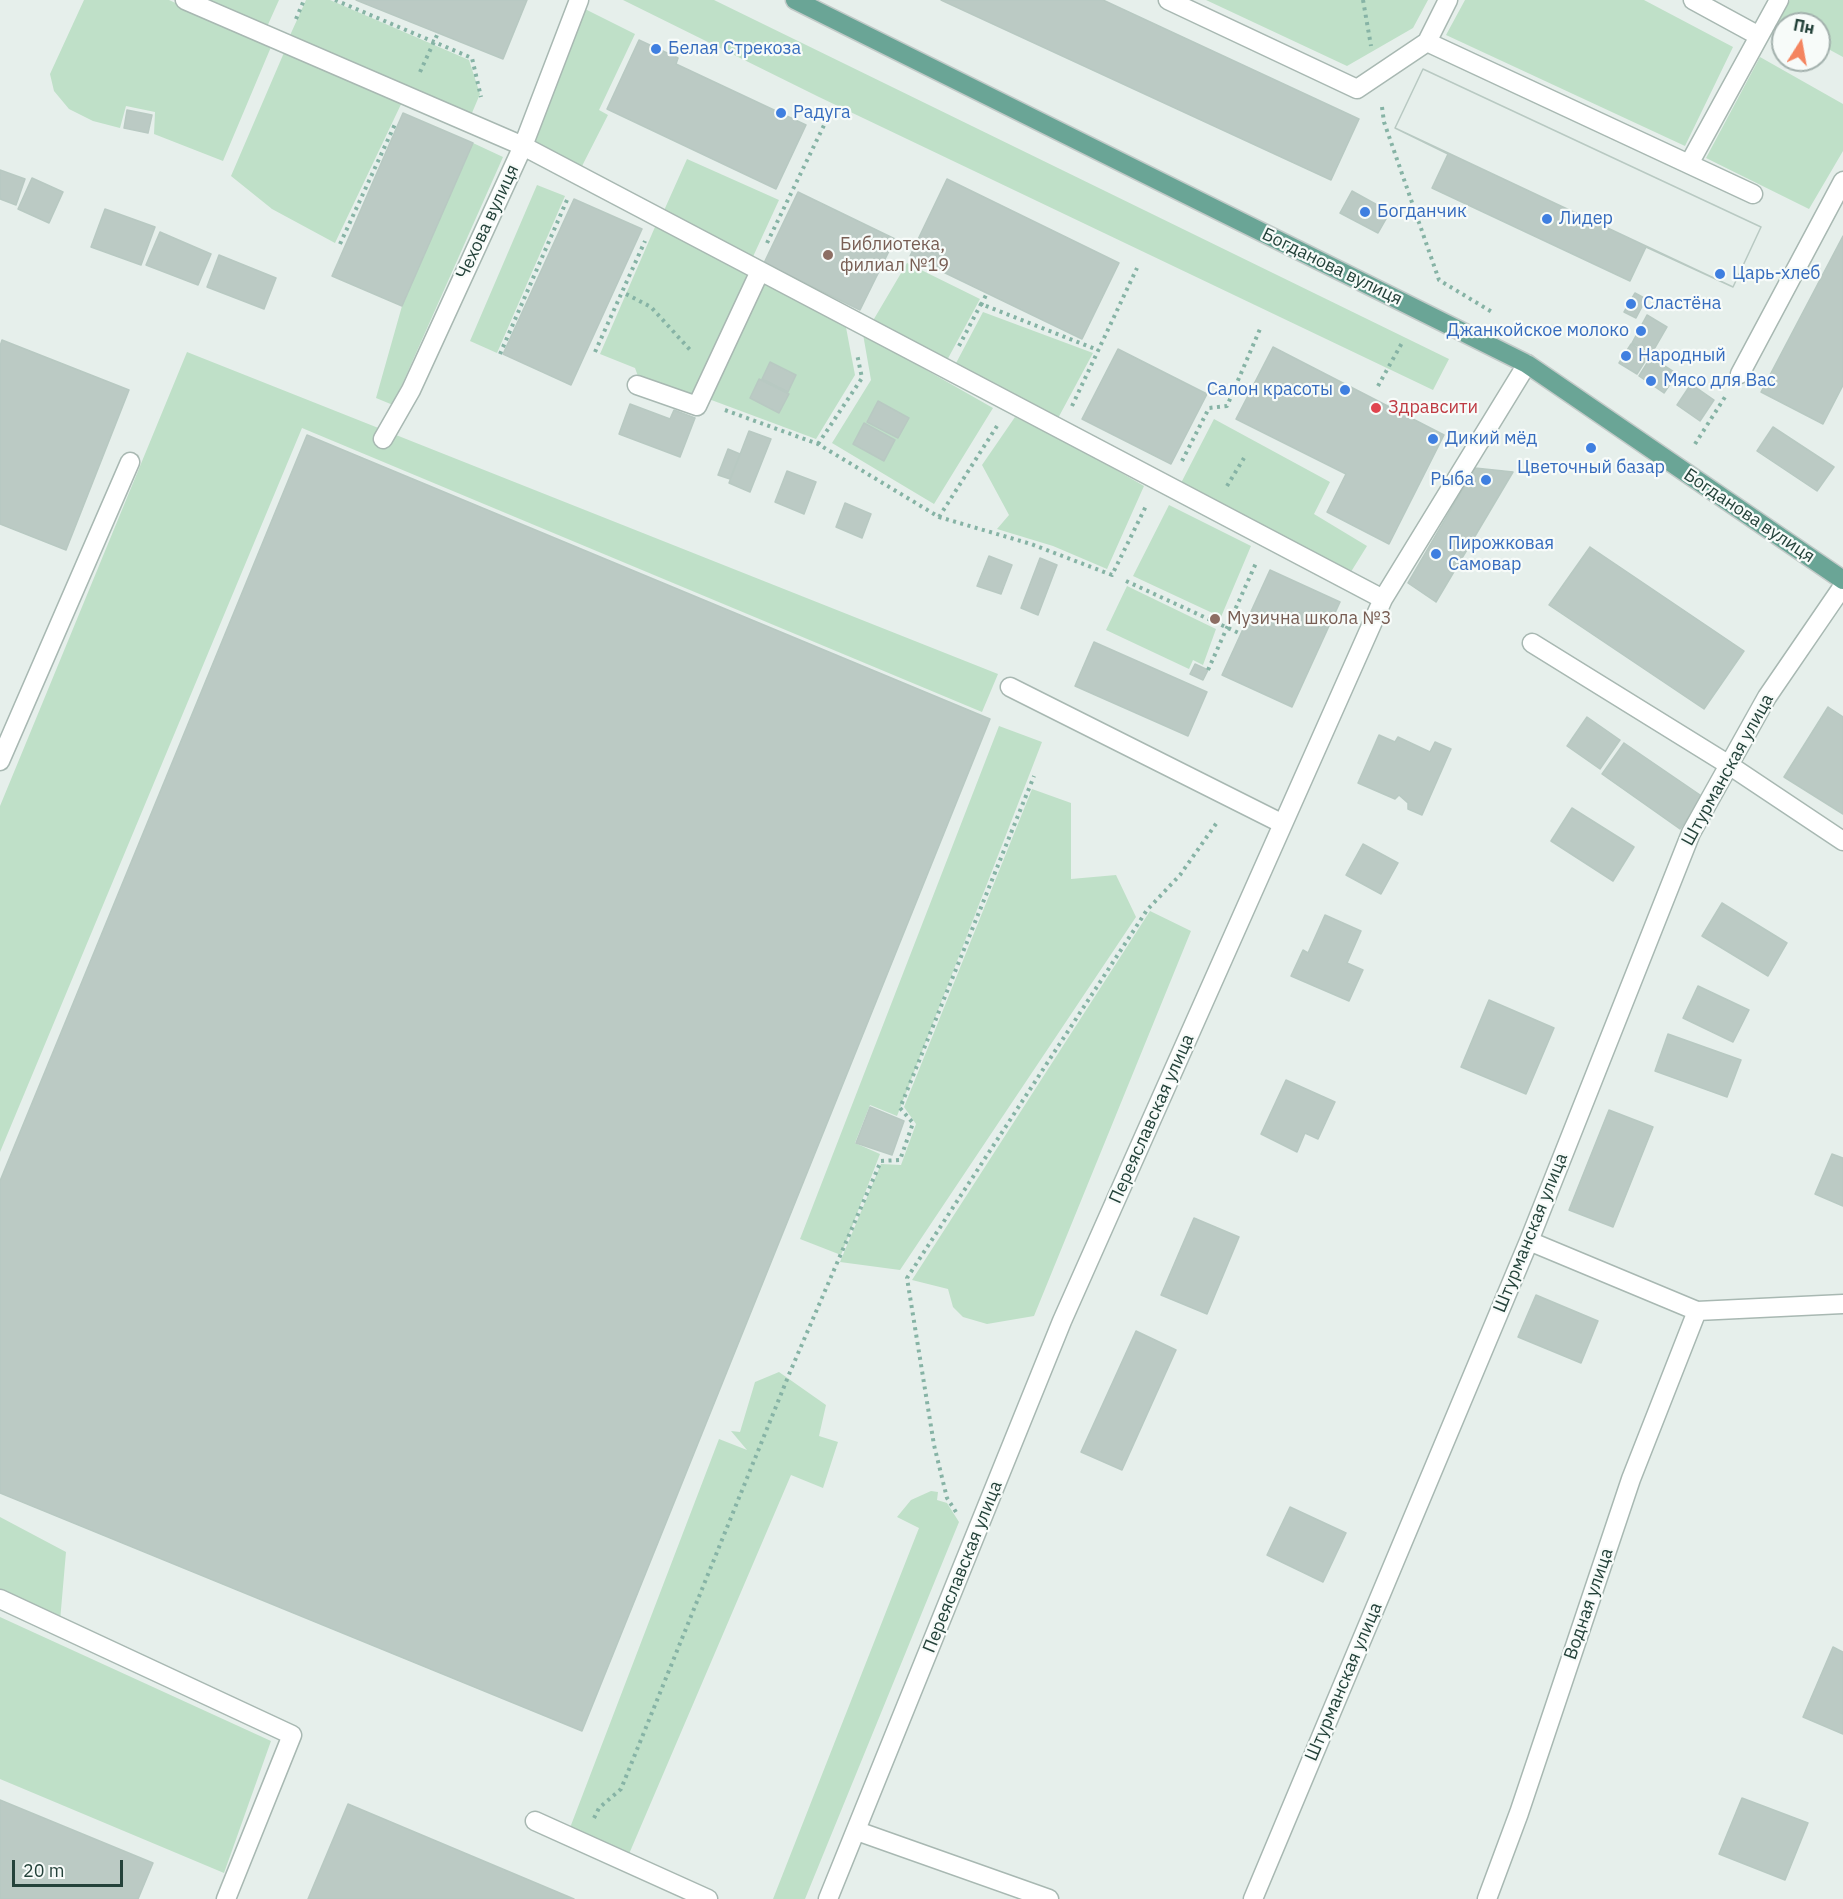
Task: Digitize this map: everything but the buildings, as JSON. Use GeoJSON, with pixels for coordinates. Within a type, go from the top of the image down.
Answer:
{"type":"FeatureCollection","features":[{"type":"Feature","properties":{"kind":"main road","name":"Богданова вулиця"},"geometry":{"type":"LineString","coordinates":[[802,2],[1527,364],[1843,580]]}},
{"type":"Feature","properties":{"kind":"street"},"geometry":{"type":"LineString","coordinates":[[186,0],[523,146],[1383,599]]}},
{"type":"Feature","properties":{"kind":"street","name":"Чехова вулиця"},"geometry":{"type":"LineString","coordinates":[[382,439],[411,390],[523,146],[579,0]]}},
{"type":"Feature","properties":{"kind":"street"},"geometry":{"type":"LineString","coordinates":[[1168,0],[1356,88],[1427,42],[1448,0]]}},
{"type":"Feature","properties":{"kind":"street"},"geometry":{"type":"LineString","coordinates":[[1693,0],[1760,36]]}},
{"type":"Feature","properties":{"kind":"street"},"geometry":{"type":"LineString","coordinates":[[1689,164],[1779,0]]}},
{"type":"Feature","properties":{"kind":"street"},"geometry":{"type":"LineString","coordinates":[[1427,42],[1753,194]]}},
{"type":"Feature","properties":{"kind":"street"},"geometry":{"type":"LineString","coordinates":[[1740,374],[1843,181]]}},
{"type":"Feature","properties":{"kind":"street"},"geometry":{"type":"LineString","coordinates":[[637,385],[697,406],[757,270]]}},
{"type":"Feature","properties":{"kind":"street","name":"Переяславская улица"},"geometry":{"type":"LineString","coordinates":[[828,1899],[1062,1321],[1383,599],[1527,364]]}},
{"type":"Feature","properties":{"kind":"street"},"geometry":{"type":"LineString","coordinates":[[0,761],[130,462]]}},
{"type":"Feature","properties":{"kind":"street","name":"Штурманская улица"},"geometry":{"type":"LineString","coordinates":[[1253,1899],[1529,1241],[1690,833],[1767,697],[1843,586]]}},
{"type":"Feature","properties":{"kind":"street"},"geometry":{"type":"LineString","coordinates":[[1532,643],[1729,765],[1843,841]]}},
{"type":"Feature","properties":{"kind":"street"},"geometry":{"type":"LineString","coordinates":[[1010,687],[1283,824]]}},
{"type":"Feature","properties":{"kind":"street"},"geometry":{"type":"LineString","coordinates":[[1529,1241],[1697,1311],[1843,1304]]}},
{"type":"Feature","properties":{"kind":"street","name":"Водная улица"},"geometry":{"type":"LineString","coordinates":[[1487,1899],[1519,1813],[1631,1479],[1697,1311]]}},
{"type":"Feature","properties":{"kind":"street"},"geometry":{"type":"LineString","coordinates":[[0,1599],[292,1735],[226,1899]]}},
{"type":"Feature","properties":{"kind":"street"},"geometry":{"type":"LineString","coordinates":[[535,1821],[708,1899]]}},
{"type":"Feature","properties":{"kind":"street"},"geometry":{"type":"LineString","coordinates":[[857,1831],[1049,1899]]}},
{"type":"Feature","properties":{"kind":"path"},"geometry":{"type":"LineString","coordinates":[[335,0],[472,58],[482,95],[470,123]]}},
{"type":"Feature","properties":{"kind":"path"},"geometry":{"type":"LineString","coordinates":[[1363,0],[1378,75],[1384,122],[1439,280]]}},
{"type":"Feature","properties":{"kind":"path"},"geometry":{"type":"LineString","coordinates":[[340,244],[438,33]]}},
{"type":"Feature","properties":{"kind":"path"},"geometry":{"type":"LineString","coordinates":[[757,270],[828,117]]}},
{"type":"Feature","properties":{"kind":"path"},"geometry":{"type":"LineString","coordinates":[[500,354],[578,175]]}},
{"type":"Feature","properties":{"kind":"path"},"geometry":{"type":"LineString","coordinates":[[595,352],[657,216]]}},
{"type":"Feature","properties":{"kind":"path"},"geometry":{"type":"LineString","coordinates":[[1061,429],[1137,268]]}},
{"type":"Feature","properties":{"kind":"path"},"geometry":{"type":"LineString","coordinates":[[946,369],[987,293]]}},
{"type":"Feature","properties":{"kind":"path"},"geometry":{"type":"LineString","coordinates":[[626,294],[651,307],[695,355],[716,367]]}},
{"type":"Feature","properties":{"kind":"path"},"geometry":{"type":"LineString","coordinates":[[981,305],[1098,350]]}},
{"type":"Feature","properties":{"kind":"path"},"geometry":{"type":"LineString","coordinates":[[818,444],[862,378],[848,318]]}},
{"type":"Feature","properties":{"kind":"path"},"geometry":{"type":"LineString","coordinates":[[699,400],[764,427],[818,444],[939,517],[1031,544],[1112,576],[1209,408],[1227,406],[1260,329]]}},
{"type":"Feature","properties":{"kind":"path"},"geometry":{"type":"LineString","coordinates":[[1378,386],[1403,340]]}},
{"type":"Feature","properties":{"kind":"path"},"geometry":{"type":"LineString","coordinates":[[1695,445],[1740,374]]}},
{"type":"Feature","properties":{"kind":"path"},"geometry":{"type":"LineString","coordinates":[[939,517],[1012,404]]}},
{"type":"Feature","properties":{"kind":"path"},"geometry":{"type":"LineString","coordinates":[[1208,670],[1261,553]]}},
{"type":"Feature","properties":{"kind":"path"},"geometry":{"type":"LineString","coordinates":[[1126,581],[1241,634]]}},
{"type":"Feature","properties":{"kind":"path"},"geometry":{"type":"LineString","coordinates":[[582,1842],[599,1808],[621,1789],[790,1372],[881,1161],[900,1161],[913,1123],[900,1107],[1034,776]]}},
{"type":"Feature","properties":{"kind":"path"},"geometry":{"type":"LineString","coordinates":[[962,1520],[946,1498],[907,1278],[1147,910],[1180,875],[1219,820]]}},
{"type":"Feature","properties":{"kind":"green space"},"geometry":{"type":"Polygon","coordinates":[[[84,0],[169,0],[271,47],[223,161],[154,134],[155,112],[126,106],[120,128],[93,121],[69,109],[54,91],[50,74],[84,0]]]}},
{"type":"Feature","properties":{"kind":"green space"},"geometry":{"type":"Polygon","coordinates":[[[201,0],[279,0],[266,29],[201,0]]]}},
{"type":"Feature","properties":{"kind":"green space"},"geometry":{"type":"Polygon","coordinates":[[[306,0],[330,0],[469,60],[480,94],[469,120],[287,42],[306,0]]]}},
{"type":"Feature","properties":{"kind":"green space"},"geometry":{"type":"Polygon","coordinates":[[[623,0],[714,0],[1449,359],[1433,390],[819,97],[623,0]]]}},
{"type":"Feature","properties":{"kind":"green space"},"geometry":{"type":"Polygon","coordinates":[[[1206,0],[1428,0],[1413,28],[1347,66],[1206,0]]]}},
{"type":"Feature","properties":{"kind":"green space"},"geometry":{"type":"Polygon","coordinates":[[[1465,0],[1644,0],[1733,47],[1685,146],[1446,35],[1465,0]]]}},
{"type":"Feature","properties":{"kind":"green space"},"geometry":{"type":"Polygon","coordinates":[[[1790,0],[1843,0],[1843,57],[1831,50],[1831,12],[1783,12],[1790,0]]]}},
{"type":"Feature","properties":{"kind":"green space"},"geometry":{"type":"Polygon","coordinates":[[[585,9],[635,34],[599,110],[608,115],[581,168],[532,143],[585,9]]]}},
{"type":"Feature","properties":{"kind":"green space"},"geometry":{"type":"Polygon","coordinates":[[[286,48],[404,98],[335,243],[272,209],[231,176],[286,48]]]}},
{"type":"Feature","properties":{"kind":"green space"},"geometry":{"type":"Polygon","coordinates":[[[1760,57],[1771,63],[1771,72],[1786,72],[1843,104],[1843,151],[1809,209],[1706,158],[1760,57]]]}},
{"type":"Feature","properties":{"kind":"green space"},"geometry":{"type":"Polygon","coordinates":[[[473,143],[503,157],[393,405],[376,398],[402,306],[473,143]]]}},
{"type":"Feature","properties":{"kind":"green space"},"geometry":{"type":"Polygon","coordinates":[[[687,159],[779,200],[751,261],[662,215],[687,159]]]}},
{"type":"Feature","properties":{"kind":"green space"},"geometry":{"type":"Polygon","coordinates":[[[537,185],[565,196],[497,353],[470,341],[537,185]]]}},
{"type":"Feature","properties":{"kind":"green space"},"geometry":{"type":"Polygon","coordinates":[[[658,220],[756,272],[697,399],[639,379],[635,368],[600,354],[658,220]]]}},
{"type":"Feature","properties":{"kind":"green space"},"geometry":{"type":"Polygon","coordinates":[[[907,263],[980,299],[945,364],[871,324],[907,263]]]}},
{"type":"Feature","properties":{"kind":"green space"},"geometry":{"type":"Polygon","coordinates":[[[761,278],[845,322],[855,375],[816,439],[706,398],[761,278]]]}},
{"type":"Feature","properties":{"kind":"green space"},"geometry":{"type":"Polygon","coordinates":[[[983,312],[1093,353],[1056,422],[954,367],[983,312]]]}},
{"type":"Feature","properties":{"kind":"green space"},"geometry":{"type":"Polygon","coordinates":[[[863,334],[993,408],[934,504],[832,443],[871,380],[863,334]]]}},
{"type":"Feature","properties":{"kind":"green space"},"geometry":{"type":"Polygon","coordinates":[[[187,352],[998,674],[982,712],[302,428],[0,1152],[0,806],[187,352]]]}},
{"type":"Feature","properties":{"kind":"green space"},"geometry":{"type":"Polygon","coordinates":[[[1015,417],[1075,446],[1144,486],[1107,569],[1053,546],[997,529],[1009,515],[982,465],[1015,417]]]}},
{"type":"Feature","properties":{"kind":"green space"},"geometry":{"type":"Polygon","coordinates":[[[1214,419],[1330,482],[1314,514],[1367,546],[1349,575],[1181,483],[1214,419]]]}},
{"type":"Feature","properties":{"kind":"green space"},"geometry":{"type":"Polygon","coordinates":[[[1169,505],[1251,546],[1221,617],[1133,576],[1169,505]]]}},
{"type":"Feature","properties":{"kind":"green space"},"geometry":{"type":"Polygon","coordinates":[[[1127,586],[1216,629],[1203,665],[1193,660],[1189,669],[1106,630],[1127,586]]]}},
{"type":"Feature","properties":{"kind":"green space"},"geometry":{"type":"Polygon","coordinates":[[[999,726],[1042,742],[897,1116],[870,1105],[855,1143],[880,1154],[841,1255],[800,1239],[999,726]]]}},
{"type":"Feature","properties":{"kind":"green space"},"geometry":{"type":"Polygon","coordinates":[[[1032,789],[1071,803],[1071,879],[1116,875],[1136,917],[900,1270],[840,1262],[881,1164],[901,1165],[916,1124],[904,1107],[1032,789]]]}},
{"type":"Feature","properties":{"kind":"green space"},"geometry":{"type":"Polygon","coordinates":[[[1150,911],[1191,931],[1034,1316],[987,1324],[963,1317],[953,1307],[948,1289],[912,1280],[1150,911]]]}},
{"type":"Feature","properties":{"kind":"green space"},"geometry":{"type":"Polygon","coordinates":[[[779,1372],[826,1405],[819,1436],[838,1442],[823,1488],[791,1475],[626,1861],[568,1833],[719,1439],[747,1450],[731,1431],[740,1432],[755,1382],[779,1372]]]}},
{"type":"Feature","properties":{"kind":"green space"},"geometry":{"type":"Polygon","coordinates":[[[931,1491],[938,1492],[937,1500],[947,1503],[959,1522],[805,1899],[773,1899],[919,1528],[897,1517],[911,1500],[931,1491]]]}},
{"type":"Feature","properties":{"kind":"green space"},"geometry":{"type":"Polygon","coordinates":[[[0,1517],[66,1552],[60,1621],[0,1592],[0,1517]]]}},
{"type":"Feature","properties":{"kind":"green space"},"geometry":{"type":"Polygon","coordinates":[[[0,1617],[271,1741],[224,1873],[0,1779],[0,1617]]]}},
{"type":"Feature","properties":{"kind":"place","name":"Белая Стрекоза"},"geometry":{"type":"Point","coordinates":[656,49]}},
{"type":"Feature","properties":{"kind":"place","name":"Радуга"},"geometry":{"type":"Point","coordinates":[781,113]}},
{"type":"Feature","properties":{"kind":"place","name":"Богданчик"},"geometry":{"type":"Point","coordinates":[1365,212]}},
{"type":"Feature","properties":{"kind":"place","name":"Лидер"},"geometry":{"type":"Point","coordinates":[1547,219]}},
{"type":"Feature","properties":{"kind":"place","name":"Библиотека, филиал №19"},"geometry":{"type":"Point","coordinates":[828,255]}},
{"type":"Feature","properties":{"kind":"place","name":"Царь-хлеб"},"geometry":{"type":"Point","coordinates":[1720,274]}},
{"type":"Feature","properties":{"kind":"place","name":"Сластёна"},"geometry":{"type":"Point","coordinates":[1631,304]}},
{"type":"Feature","properties":{"kind":"place","name":"Джанкойское молоко"},"geometry":{"type":"Point","coordinates":[1641,331]}},
{"type":"Feature","properties":{"kind":"place","name":"Народный"},"geometry":{"type":"Point","coordinates":[1626,356]}},
{"type":"Feature","properties":{"kind":"place","name":"Мясо для Вас"},"geometry":{"type":"Point","coordinates":[1651,381]}},
{"type":"Feature","properties":{"kind":"place","name":"Салон красоты"},"geometry":{"type":"Point","coordinates":[1345,390]}},
{"type":"Feature","properties":{"kind":"place","name":"Здравсити"},"geometry":{"type":"Point","coordinates":[1376,408]}},
{"type":"Feature","properties":{"kind":"place","name":"Дикий мёд"},"geometry":{"type":"Point","coordinates":[1433,439]}},
{"type":"Feature","properties":{"kind":"place","name":"Цветочный базар"},"geometry":{"type":"Point","coordinates":[1591,448]}},
{"type":"Feature","properties":{"kind":"place","name":"Рыба"},"geometry":{"type":"Point","coordinates":[1486,480]}},
{"type":"Feature","properties":{"kind":"place","name":"Пирожковая Самовар"},"geometry":{"type":"Point","coordinates":[1436,554]}},
{"type":"Feature","properties":{"kind":"place","name":"Музична школа №3"},"geometry":{"type":"Point","coordinates":[1215,619]}}]}
